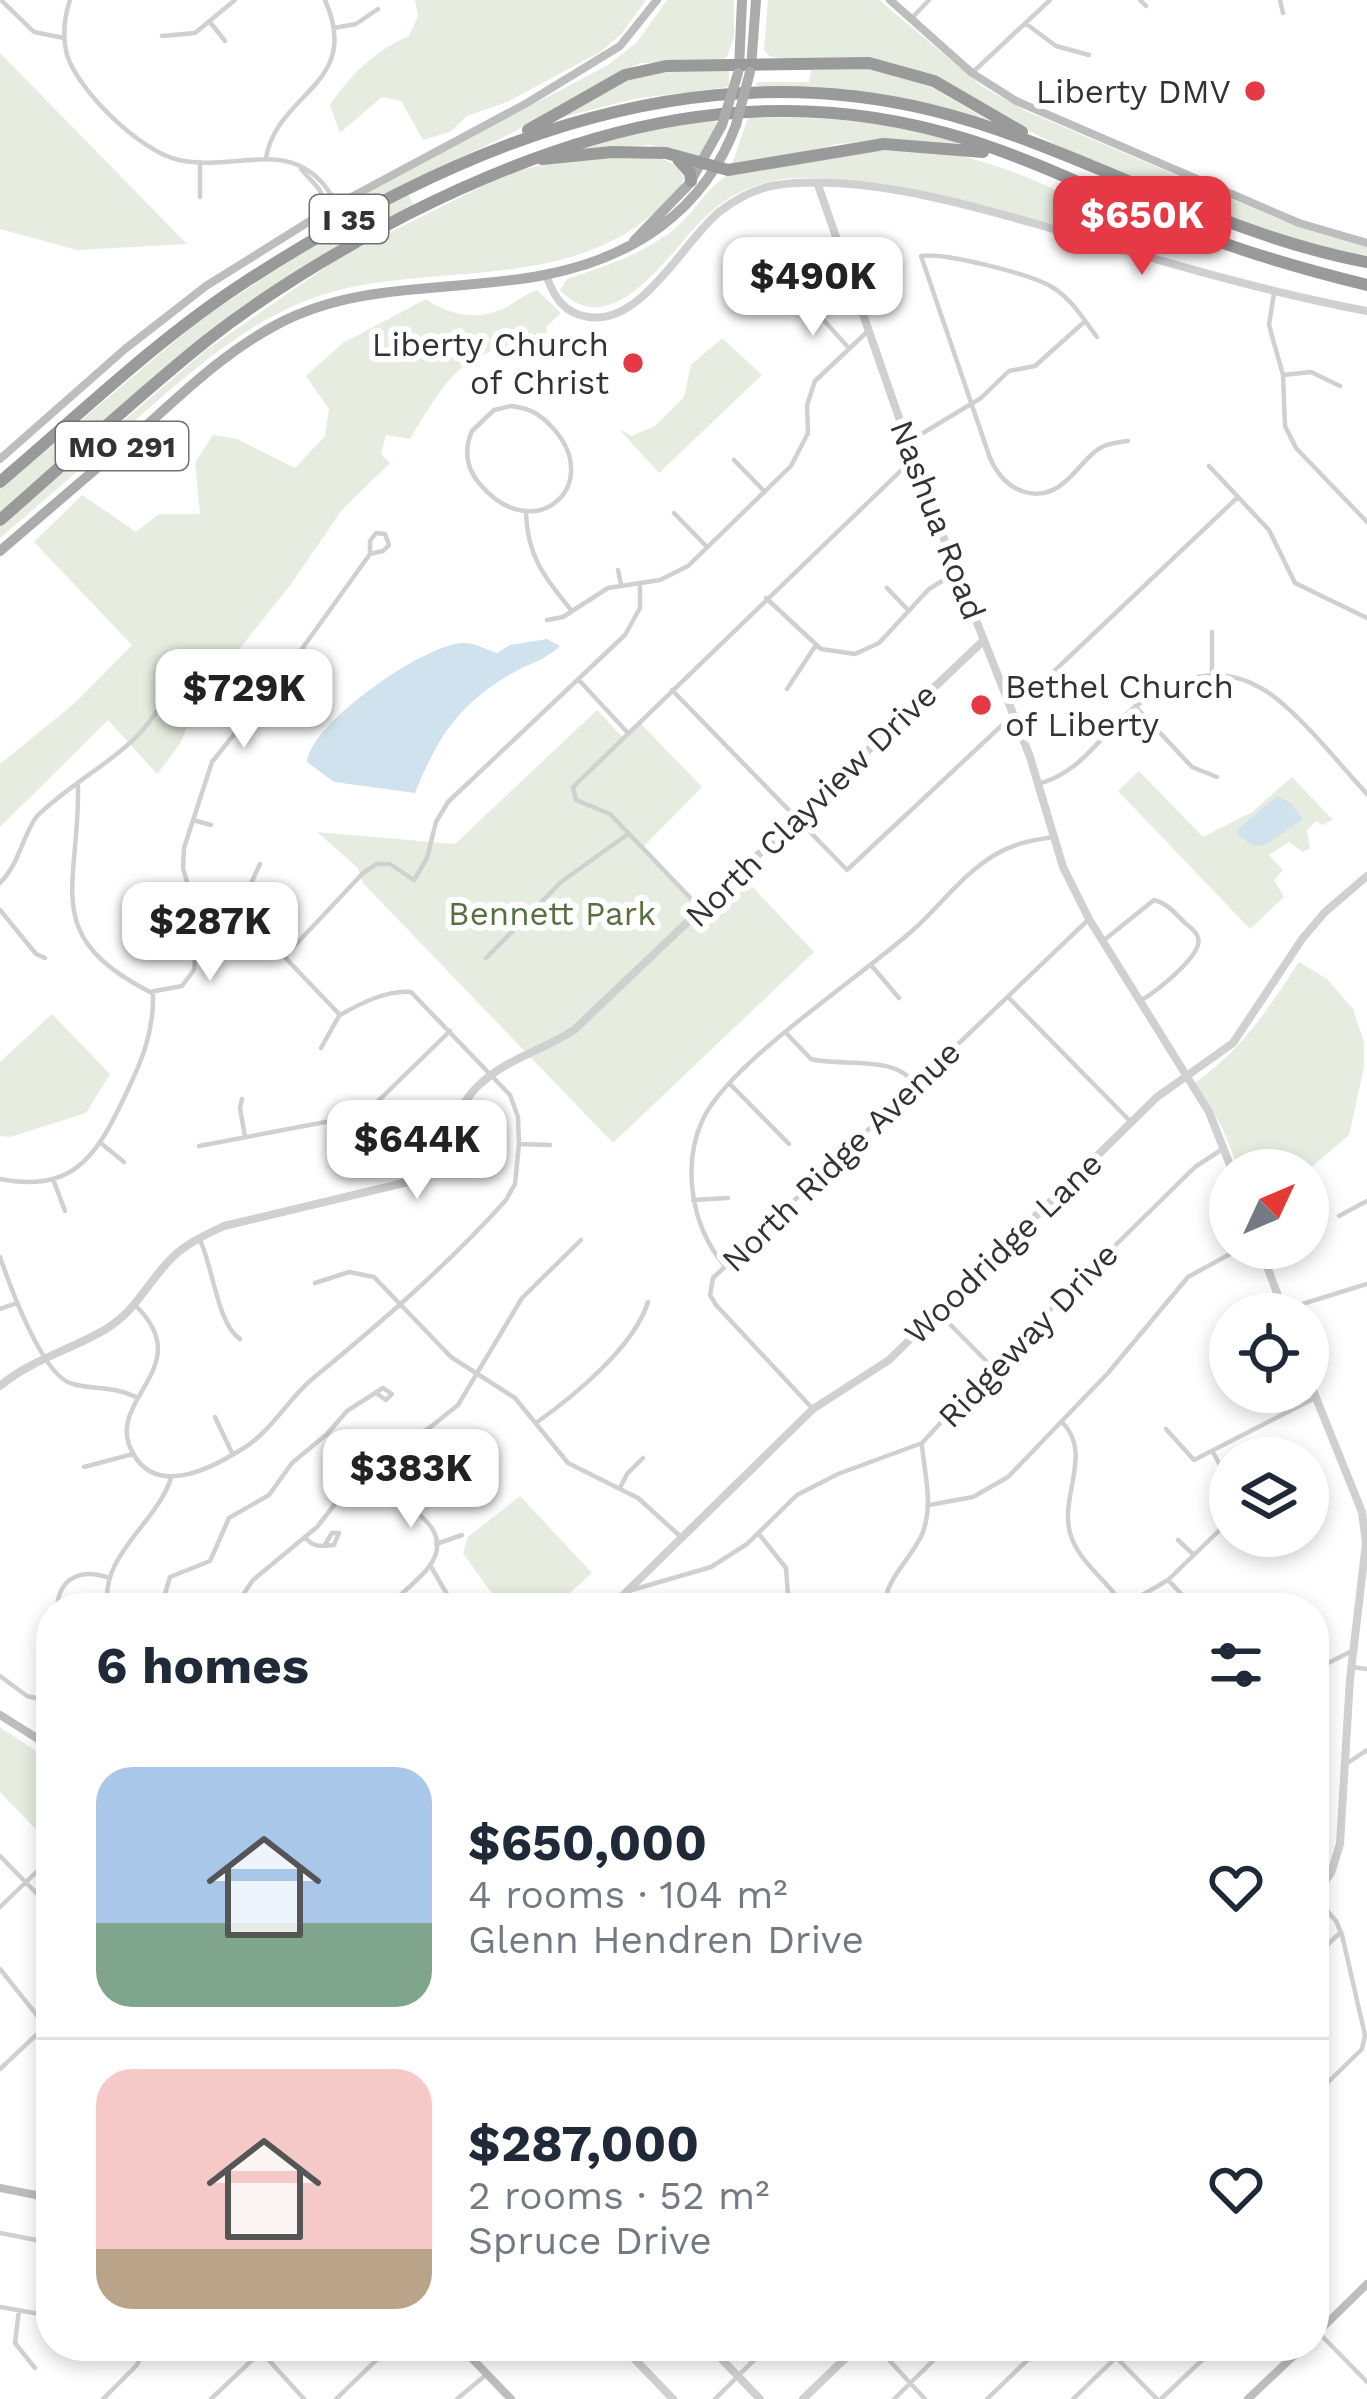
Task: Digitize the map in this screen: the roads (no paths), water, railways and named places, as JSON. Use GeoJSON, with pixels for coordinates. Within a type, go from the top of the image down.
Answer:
{"type":"FeatureCollection","features":[{"type":"Feature","properties":{"kind":"highway"},"geometry":{"type":"LineString","coordinates":[[506,143],[625,75],[666,66],[745,69],[869,63],[934,81],[1038,142]]}},
{"type":"Feature","properties":{"kind":"highway","name":"I 35"},"geometry":{"type":"LineString","coordinates":[[0,482],[236,288],[353,217],[506,143],[613,110],[690,97],[762,92],[848,96],[928,110],[1038,142],[1200,211],[1311,251],[1367,262]]}},
{"type":"Feature","properties":{"kind":"highway","name":"I 35"},"geometry":{"type":"LineString","coordinates":[[0,520],[208,340],[318,264],[518,161],[619,129],[699,116],[820,113],[889,121],[967,139],[1205,237],[1367,285]]}},
{"type":"Feature","properties":{"kind":"highway"},"geometry":{"type":"LineString","coordinates":[[518,161],[612,152],[673,155],[709,166],[747,170],[884,144],[968,149],[1020,160]]}},
{"type":"Feature","properties":{"kind":"highway"},"geometry":{"type":"LineString","coordinates":[[673,155],[687,167],[691,181]]}},
{"type":"Feature","properties":{"kind":"main road"},"geometry":{"type":"LineString","coordinates":[[0,459],[162,319],[265,247],[527,103],[620,46],[657,0]]}},
{"type":"Feature","properties":{"kind":"main road","name":"MO 291"},"geometry":{"type":"LineString","coordinates":[[633,242],[709,166],[745,69],[742,0]]}},
{"type":"Feature","properties":{"kind":"main road","name":"MO 291"},"geometry":{"type":"LineString","coordinates":[[0,551],[223,359],[280,323],[376,293],[546,275],[660,230],[682,212],[736,125],[756,0]]}},
{"type":"Feature","properties":{"kind":"main road"},"geometry":{"type":"LineString","coordinates":[[890,0],[972,73],[1016,101],[1299,223],[1367,244]]}},
{"type":"Feature","properties":{"kind":"main road"},"geometry":{"type":"LineString","coordinates":[[0,1715],[36,1738]]}},
{"type":"Feature","properties":{"kind":"main road"},"geometry":{"type":"LineString","coordinates":[[0,2188],[36,2195]]}},
{"type":"Feature","properties":{"kind":"main road"},"geometry":{"type":"LineString","coordinates":[[1329,2321],[1367,2284]]}},
{"type":"Feature","properties":{"kind":"main road"},"geometry":{"type":"LineString","coordinates":[[474,2361],[511,2399]]}},
{"type":"Feature","properties":{"kind":"main road"},"geometry":{"type":"LineString","coordinates":[[1248,2399],[1288,2361]]}},
{"type":"Feature","properties":{"kind":"street"},"geometry":{"type":"LineString","coordinates":[[1,0],[34,32],[64,38]]}},
{"type":"Feature","properties":{"kind":"street"},"geometry":{"type":"LineString","coordinates":[[70,0],[64,38],[76,75],[136,138],[162,155],[200,162],[266,158],[316,174],[333,206]]}},
{"type":"Feature","properties":{"kind":"street"},"geometry":{"type":"LineString","coordinates":[[163,36],[188,36],[235,0]]}},
{"type":"Feature","properties":{"kind":"street"},"geometry":{"type":"LineString","coordinates":[[266,158],[275,126],[314,90],[332,56],[334,28],[325,0]]}},
{"type":"Feature","properties":{"kind":"street"},"geometry":{"type":"LineString","coordinates":[[911,18],[929,0]]}},
{"type":"Feature","properties":{"kind":"street"},"geometry":{"type":"LineString","coordinates":[[972,73],[1050,0]]}},
{"type":"Feature","properties":{"kind":"street"},"geometry":{"type":"LineString","coordinates":[[1280,0],[1283,14]]}},
{"type":"Feature","properties":{"kind":"street"},"geometry":{"type":"LineString","coordinates":[[334,28],[356,24],[378,9]]}},
{"type":"Feature","properties":{"kind":"street"},"geometry":{"type":"LineString","coordinates":[[210,22],[225,41]]}},
{"type":"Feature","properties":{"kind":"street"},"geometry":{"type":"LineString","coordinates":[[1025,23],[1056,46],[1089,55]]}},
{"type":"Feature","properties":{"kind":"street"},"geometry":{"type":"LineString","coordinates":[[200,162],[200,197]]}},
{"type":"Feature","properties":{"kind":"street"},"geometry":{"type":"LineString","coordinates":[[546,275],[558,301],[572,312],[593,318],[615,314],[637,301],[732,203],[767,188],[818,185],[884,190],[981,209],[1274,292],[1367,311]]}},
{"type":"Feature","properties":{"kind":"street","name":"Nashua Road"},"geometry":{"type":"LineString","coordinates":[[818,185],[914,459],[1014,713],[1070,884],[1209,1112],[1225,1149]]}},
{"type":"Feature","properties":{"kind":"street"},"geometry":{"type":"LineString","coordinates":[[1097,337],[1064,295],[1045,283],[928,254],[920,260],[990,458],[1012,488],[1026,494],[1047,493],[1065,483],[1102,447],[1128,441]]}},
{"type":"Feature","properties":{"kind":"street"},"geometry":{"type":"LineString","coordinates":[[1274,292],[1269,325],[1283,375],[1283,418],[1291,442],[1367,522]]}},
{"type":"Feature","properties":{"kind":"street"},"geometry":{"type":"LineString","coordinates":[[794,302],[811,306],[849,348]]}},
{"type":"Feature","properties":{"kind":"street"},"geometry":{"type":"LineString","coordinates":[[908,442],[981,398],[1009,371],[1038,364],[1085,322]]}},
{"type":"Feature","properties":{"kind":"street"},"geometry":{"type":"LineString","coordinates":[[548,620],[558,620],[621,584],[676,574],[707,548],[802,449],[815,381],[868,331]]}},
{"type":"Feature","properties":{"kind":"street"},"geometry":{"type":"LineString","coordinates":[[1283,375],[1311,373],[1340,386]]}},
{"type":"Feature","properties":{"kind":"street"},"geometry":{"type":"LineString","coordinates":[[502,407],[525,407],[538,414],[571,453],[572,472],[559,498],[526,513],[496,501],[472,475],[468,461],[472,431],[502,407]]}},
{"type":"Feature","properties":{"kind":"street"},"geometry":{"type":"LineString","coordinates":[[701,909],[610,814],[576,800],[576,782],[914,459]]}},
{"type":"Feature","properties":{"kind":"street"},"geometry":{"type":"LineString","coordinates":[[734,460],[765,492]]}},
{"type":"Feature","properties":{"kind":"street"},"geometry":{"type":"LineString","coordinates":[[1209,466],[1271,533],[1295,583],[1367,618]]}},
{"type":"Feature","properties":{"kind":"street"},"geometry":{"type":"LineString","coordinates":[[1009,702],[1030,694],[1238,497]]}},
{"type":"Feature","properties":{"kind":"street"},"geometry":{"type":"LineString","coordinates":[[526,513],[530,550],[538,570],[571,610]]}},
{"type":"Feature","properties":{"kind":"street"},"geometry":{"type":"LineString","coordinates":[[674,513],[707,548]]}},
{"type":"Feature","properties":{"kind":"street"},"geometry":{"type":"LineString","coordinates":[[78,786],[72,886],[82,939],[100,962],[153,992],[175,990],[191,976],[196,963],[196,922],[183,868],[193,820],[217,753],[370,554]]}},
{"type":"Feature","properties":{"kind":"street"},"geometry":{"type":"LineString","coordinates":[[618,570],[621,584]]}},
{"type":"Feature","properties":{"kind":"street"},"geometry":{"type":"LineString","coordinates":[[766,598],[816,645],[841,655],[880,643],[929,589],[959,571]]}},
{"type":"Feature","properties":{"kind":"street"},"geometry":{"type":"LineString","coordinates":[[286,955],[368,869],[390,864],[414,880],[448,802],[632,624],[640,608],[640,583]]}},
{"type":"Feature","properties":{"kind":"street"},"geometry":{"type":"LineString","coordinates":[[886,588],[909,611]]}},
{"type":"Feature","properties":{"kind":"street"},"geometry":{"type":"LineString","coordinates":[[1212,632],[1212,677]]}},
{"type":"Feature","properties":{"kind":"street","name":"North Clayview Drive"},"geometry":{"type":"LineString","coordinates":[[0,1386],[44,1357],[107,1329],[136,1306],[166,1264],[199,1238],[224,1226],[408,1182],[440,1158],[463,1103],[493,1073],[511,1059],[574,1030],[984,640]]}},
{"type":"Feature","properties":{"kind":"street"},"geometry":{"type":"LineString","coordinates":[[787,689],[816,645]]}},
{"type":"Feature","properties":{"kind":"street"},"geometry":{"type":"LineString","coordinates":[[0,883],[15,867],[37,817],[107,765],[149,723],[170,692],[177,660]]}},
{"type":"Feature","properties":{"kind":"street"},"geometry":{"type":"LineString","coordinates":[[1038,784],[1070,772],[1136,706],[1166,684],[1212,677],[1253,684],[1274,697],[1367,794]]}},
{"type":"Feature","properties":{"kind":"street"},"geometry":{"type":"LineString","coordinates":[[578,680],[628,732]]}},
{"type":"Feature","properties":{"kind":"street"},"geometry":{"type":"LineString","coordinates":[[671,689],[847,870],[1014,713]]}},
{"type":"Feature","properties":{"kind":"street"},"geometry":{"type":"LineString","coordinates":[[1136,706],[1192,767],[1217,777]]}},
{"type":"Feature","properties":{"kind":"street"},"geometry":{"type":"LineString","coordinates":[[193,820],[211,825]]}},
{"type":"Feature","properties":{"kind":"street"},"geometry":{"type":"LineString","coordinates":[[486,958],[561,882],[628,834]]}},
{"type":"Feature","properties":{"kind":"street"},"geometry":{"type":"LineString","coordinates":[[725,1266],[699,1226],[693,1200],[696,1142],[703,1119],[730,1084],[994,855],[1027,841],[1053,837]]}},
{"type":"Feature","properties":{"kind":"street"},"geometry":{"type":"LineString","coordinates":[[239,908],[260,864]]}},
{"type":"Feature","properties":{"kind":"street"},"geometry":{"type":"LineString","coordinates":[[1186,1076],[1240,1036],[1302,940],[1325,912],[1367,876]]}},
{"type":"Feature","properties":{"kind":"street"},"geometry":{"type":"LineString","coordinates":[[1103,941],[1154,899],[1195,932],[1199,945],[1194,954],[1140,1001]]}},
{"type":"Feature","properties":{"kind":"street"},"geometry":{"type":"LineString","coordinates":[[196,922],[219,904],[239,908],[340,1015]]}},
{"type":"Feature","properties":{"kind":"street"},"geometry":{"type":"LineString","coordinates":[[0,910],[36,954],[45,958]]}},
{"type":"Feature","properties":{"kind":"street","name":"North Ridge Avenue"},"geometry":{"type":"LineString","coordinates":[[813,1409],[712,1299],[710,1284],[1089,919]]}},
{"type":"Feature","properties":{"kind":"street"},"geometry":{"type":"LineString","coordinates":[[871,965],[899,998]]}},
{"type":"Feature","properties":{"kind":"street"},"geometry":{"type":"LineString","coordinates":[[136,1306],[154,1328],[160,1351],[138,1397],[128,1433],[133,1454],[149,1472],[170,1478],[232,1453],[259,1436],[307,1384],[506,1200],[514,1184],[519,1144],[514,1102],[493,1073],[418,996],[405,991],[340,1015],[322,1048]]}},
{"type":"Feature","properties":{"kind":"street"},"geometry":{"type":"LineString","coordinates":[[0,1179],[53,1180],[78,1167],[102,1144],[143,1061],[153,992]]}},
{"type":"Feature","properties":{"kind":"street"},"geometry":{"type":"LineString","coordinates":[[1008,996],[1131,1122]]}},
{"type":"Feature","properties":{"kind":"street"},"geometry":{"type":"LineString","coordinates":[[200,1146],[352,1118],[366,1111],[450,1031]]}},
{"type":"Feature","properties":{"kind":"street"},"geometry":{"type":"LineString","coordinates":[[787,1034],[811,1059],[895,1068],[908,1074],[915,1086]]}},
{"type":"Feature","properties":{"kind":"street","name":"Woodridge Lane"},"geometry":{"type":"LineString","coordinates":[[813,1409],[875,1371],[1131,1122],[1186,1076]]}},
{"type":"Feature","properties":{"kind":"street"},"geometry":{"type":"LineString","coordinates":[[730,1084],[788,1144]]}},
{"type":"Feature","properties":{"kind":"street"},"geometry":{"type":"LineString","coordinates":[[242,1099],[245,1137]]}},
{"type":"Feature","properties":{"kind":"street"},"geometry":{"type":"LineString","coordinates":[[102,1144],[124,1162]]}},
{"type":"Feature","properties":{"kind":"street"},"geometry":{"type":"LineString","coordinates":[[519,1144],[550,1145]]}},
{"type":"Feature","properties":{"kind":"street","name":"Ridgeway Drive"},"geometry":{"type":"LineString","coordinates":[[627,1592],[711,1567],[812,1486],[922,1443],[992,1367],[1195,1167],[1209,1159]]}},
{"type":"Feature","properties":{"kind":"street"},"geometry":{"type":"LineString","coordinates":[[53,1180],[65,1211]]}},
{"type":"Feature","properties":{"kind":"street"},"geometry":{"type":"LineString","coordinates":[[693,1200],[728,1198]]}},
{"type":"Feature","properties":{"kind":"street"},"geometry":{"type":"LineString","coordinates":[[1339,1216],[1367,1201]]}},
{"type":"Feature","properties":{"kind":"street"},"geometry":{"type":"LineString","coordinates":[[199,1238],[227,1326],[240,1339]]}},
{"type":"Feature","properties":{"kind":"street"},"geometry":{"type":"LineString","coordinates":[[242,1593],[306,1538],[367,1463],[388,1445],[428,1429],[458,1405],[522,1298],[581,1240]]}},
{"type":"Feature","properties":{"kind":"street"},"geometry":{"type":"LineString","coordinates":[[0,1257],[44,1357],[65,1382],[107,1386],[138,1397]]}},
{"type":"Feature","properties":{"kind":"street"},"geometry":{"type":"LineString","coordinates":[[929,1505],[965,1500],[998,1485],[1062,1422],[1188,1277],[1209,1265]]}},
{"type":"Feature","properties":{"kind":"street"},"geometry":{"type":"LineString","coordinates":[[315,1282],[361,1272],[376,1280],[451,1357],[515,1398],[568,1463],[655,1511],[682,1538]]}},
{"type":"Feature","properties":{"kind":"street"},"geometry":{"type":"LineString","coordinates":[[1329,1297],[1367,1284]]}},
{"type":"Feature","properties":{"kind":"street"},"geometry":{"type":"LineString","coordinates":[[0,1309],[19,1302]]}},
{"type":"Feature","properties":{"kind":"street"},"geometry":{"type":"LineString","coordinates":[[536,1424],[595,1375],[644,1316],[648,1302]]}},
{"type":"Feature","properties":{"kind":"street"},"geometry":{"type":"LineString","coordinates":[[938,1312],[992,1367]]}},
{"type":"Feature","properties":{"kind":"street"},"geometry":{"type":"LineString","coordinates":[[164,1593],[176,1572],[213,1558],[229,1518],[269,1495],[292,1463],[346,1411],[376,1393]]}},
{"type":"Feature","properties":{"kind":"street"},"geometry":{"type":"LineString","coordinates":[[627,1592],[813,1409]]}},
{"type":"Feature","properties":{"kind":"street"},"geometry":{"type":"LineString","coordinates":[[1241,1437],[1287,1413]]}},
{"type":"Feature","properties":{"kind":"street"},"geometry":{"type":"LineString","coordinates":[[1321,1413],[1366,1530],[1338,1854],[1329,1876]]}},
{"type":"Feature","properties":{"kind":"street"},"geometry":{"type":"LineString","coordinates":[[215,1417],[232,1453]]}},
{"type":"Feature","properties":{"kind":"street"},"geometry":{"type":"LineString","coordinates":[[1062,1422],[1077,1445],[1068,1517],[1072,1539],[1112,1593]]}},
{"type":"Feature","properties":{"kind":"street"},"geometry":{"type":"LineString","coordinates":[[428,1429],[434,1440]]}},
{"type":"Feature","properties":{"kind":"street"},"geometry":{"type":"LineString","coordinates":[[1166,1430],[1194,1460],[1209,1454]]}},
{"type":"Feature","properties":{"kind":"street"},"geometry":{"type":"LineString","coordinates":[[886,1593],[916,1547],[929,1505],[922,1443]]}},
{"type":"Feature","properties":{"kind":"street"},"geometry":{"type":"LineString","coordinates":[[84,1467],[133,1454]]}},
{"type":"Feature","properties":{"kind":"street"},"geometry":{"type":"LineString","coordinates":[[620,1488],[626,1474],[643,1458]]}},
{"type":"Feature","properties":{"kind":"street"},"geometry":{"type":"LineString","coordinates":[[367,1463],[389,1490],[429,1521],[436,1544],[430,1565],[401,1593]]}},
{"type":"Feature","properties":{"kind":"street"},"geometry":{"type":"LineString","coordinates":[[109,1593],[109,1578],[128,1544],[159,1507],[170,1478]]}},
{"type":"Feature","properties":{"kind":"street"},"geometry":{"type":"LineString","coordinates":[[759,1533],[786,1568],[788,1593]]}},
{"type":"Feature","properties":{"kind":"street"},"geometry":{"type":"LineString","coordinates":[[436,1544],[462,1534]]}},
{"type":"Feature","properties":{"kind":"street"},"geometry":{"type":"LineString","coordinates":[[306,1538],[324,1546]]}},
{"type":"Feature","properties":{"kind":"street"},"geometry":{"type":"LineString","coordinates":[[1178,1540],[1194,1555]]}},
{"type":"Feature","properties":{"kind":"street"},"geometry":{"type":"LineString","coordinates":[[1146,1593],[1168,1580],[1209,1540]]}},
{"type":"Feature","properties":{"kind":"street"},"geometry":{"type":"LineString","coordinates":[[430,1565],[446,1593]]}},
{"type":"Feature","properties":{"kind":"street"},"geometry":{"type":"LineString","coordinates":[[60,1593],[76,1575],[92,1572],[109,1578]]}},
{"type":"Feature","properties":{"kind":"street"},"geometry":{"type":"LineString","coordinates":[[1168,1580],[1180,1593]]}},
{"type":"Feature","properties":{"kind":"street"},"geometry":{"type":"LineString","coordinates":[[1329,1662],[1354,1650]]}},
{"type":"Feature","properties":{"kind":"street"},"geometry":{"type":"LineString","coordinates":[[1352,1667],[1367,1669]]}},
{"type":"Feature","properties":{"kind":"street"},"geometry":{"type":"LineString","coordinates":[[0,1676],[19,1692],[36,1697]]}},
{"type":"Feature","properties":{"kind":"street"},"geometry":{"type":"LineString","coordinates":[[1343,1766],[1367,1750]]}},
{"type":"Feature","properties":{"kind":"street"},"geometry":{"type":"LineString","coordinates":[[0,1856],[36,1893]]}},
{"type":"Feature","properties":{"kind":"street"},"geometry":{"type":"LineString","coordinates":[[0,1907],[36,1873]]}},
{"type":"Feature","properties":{"kind":"street"},"geometry":{"type":"LineString","coordinates":[[1329,1916],[1341,1932],[1365,2044],[1329,2081]]}},
{"type":"Feature","properties":{"kind":"street"},"geometry":{"type":"LineString","coordinates":[[1329,1943],[1341,1932]]}},
{"type":"Feature","properties":{"kind":"street"},"geometry":{"type":"LineString","coordinates":[[0,1969],[36,2010]]}},
{"type":"Feature","properties":{"kind":"street"},"geometry":{"type":"LineString","coordinates":[[1356,1994],[1367,1992]]}},
{"type":"Feature","properties":{"kind":"street"},"geometry":{"type":"LineString","coordinates":[[0,2069],[36,2034]]}},
{"type":"Feature","properties":{"kind":"street"},"geometry":{"type":"LineString","coordinates":[[0,2233],[36,2240]]}},
{"type":"Feature","properties":{"kind":"street"},"geometry":{"type":"LineString","coordinates":[[0,2307],[36,2314]]}},
{"type":"Feature","properties":{"kind":"street"},"geometry":{"type":"LineString","coordinates":[[19,2311],[15,2343],[35,2368]]}},
{"type":"Feature","properties":{"kind":"street"},"geometry":{"type":"LineString","coordinates":[[1329,2346],[1367,2382]]}},
{"type":"Feature","properties":{"kind":"street"},"geometry":{"type":"LineString","coordinates":[[103,2399],[139,2361]]}},
{"type":"Feature","properties":{"kind":"street"},"geometry":{"type":"LineString","coordinates":[[211,2399],[248,2361]]}},
{"type":"Feature","properties":{"kind":"street"},"geometry":{"type":"LineString","coordinates":[[272,2361],[304,2399]]}},
{"type":"Feature","properties":{"kind":"street"},"geometry":{"type":"LineString","coordinates":[[336,2399],[375,2361]]}},
{"type":"Feature","properties":{"kind":"street"},"geometry":{"type":"LineString","coordinates":[[636,2361],[673,2399]]}},
{"type":"Feature","properties":{"kind":"street"},"geometry":{"type":"LineString","coordinates":[[724,2361],[760,2399]]}},
{"type":"Feature","properties":{"kind":"street"},"geometry":{"type":"LineString","coordinates":[[715,2399],[753,2361]]}},
{"type":"Feature","properties":{"kind":"street"},"geometry":{"type":"LineString","coordinates":[[803,2399],[842,2361]]}},
{"type":"Feature","properties":{"kind":"street"},"geometry":{"type":"LineString","coordinates":[[890,2361],[925,2399]]}},
{"type":"Feature","properties":{"kind":"street"},"geometry":{"type":"LineString","coordinates":[[894,2399],[932,2361]]}},
{"type":"Feature","properties":{"kind":"street"},"geometry":{"type":"LineString","coordinates":[[987,2399],[1026,2361]]}},
{"type":"Feature","properties":{"kind":"street"},"geometry":{"type":"LineString","coordinates":[[1073,2399],[1112,2361]]}},
{"type":"Feature","properties":{"kind":"street"},"geometry":{"type":"LineString","coordinates":[[1120,2361],[1159,2399],[1201,2361]]}},
{"type":"Feature","properties":{"kind":"street"},"geometry":{"type":"LineString","coordinates":[[458,2399],[487,2374]]}},
{"type":"Feature","properties":{"kind":"water"},"geometry":{"type":"Polygon","coordinates":[[[547,639],[560,646],[498,682],[454,721],[415,793],[334,782],[307,762],[327,727],[347,708],[421,657],[461,643],[497,653],[510,645],[547,639]]]}},
{"type":"Feature","properties":{"kind":"water"},"geometry":{"type":"Polygon","coordinates":[[[1277,796],[1291,803],[1303,819],[1265,845],[1253,846],[1237,830],[1277,796]]]}},
{"type":"Feature","properties":{"kind":"place","name":"Liberty DMV"},"geometry":{"type":"Point","coordinates":[1255,91]}},
{"type":"Feature","properties":{"kind":"place","name":"Liberty Church of Christ"},"geometry":{"type":"Point","coordinates":[633,363]}},
{"type":"Feature","properties":{"kind":"place","name":"Bethel Church of Liberty"},"geometry":{"type":"Point","coordinates":[981,705]}},
{"type":"Feature","properties":{"kind":"park label","name":"Bennett Park"},"geometry":{"type":"Point","coordinates":[552,913]}}]}
